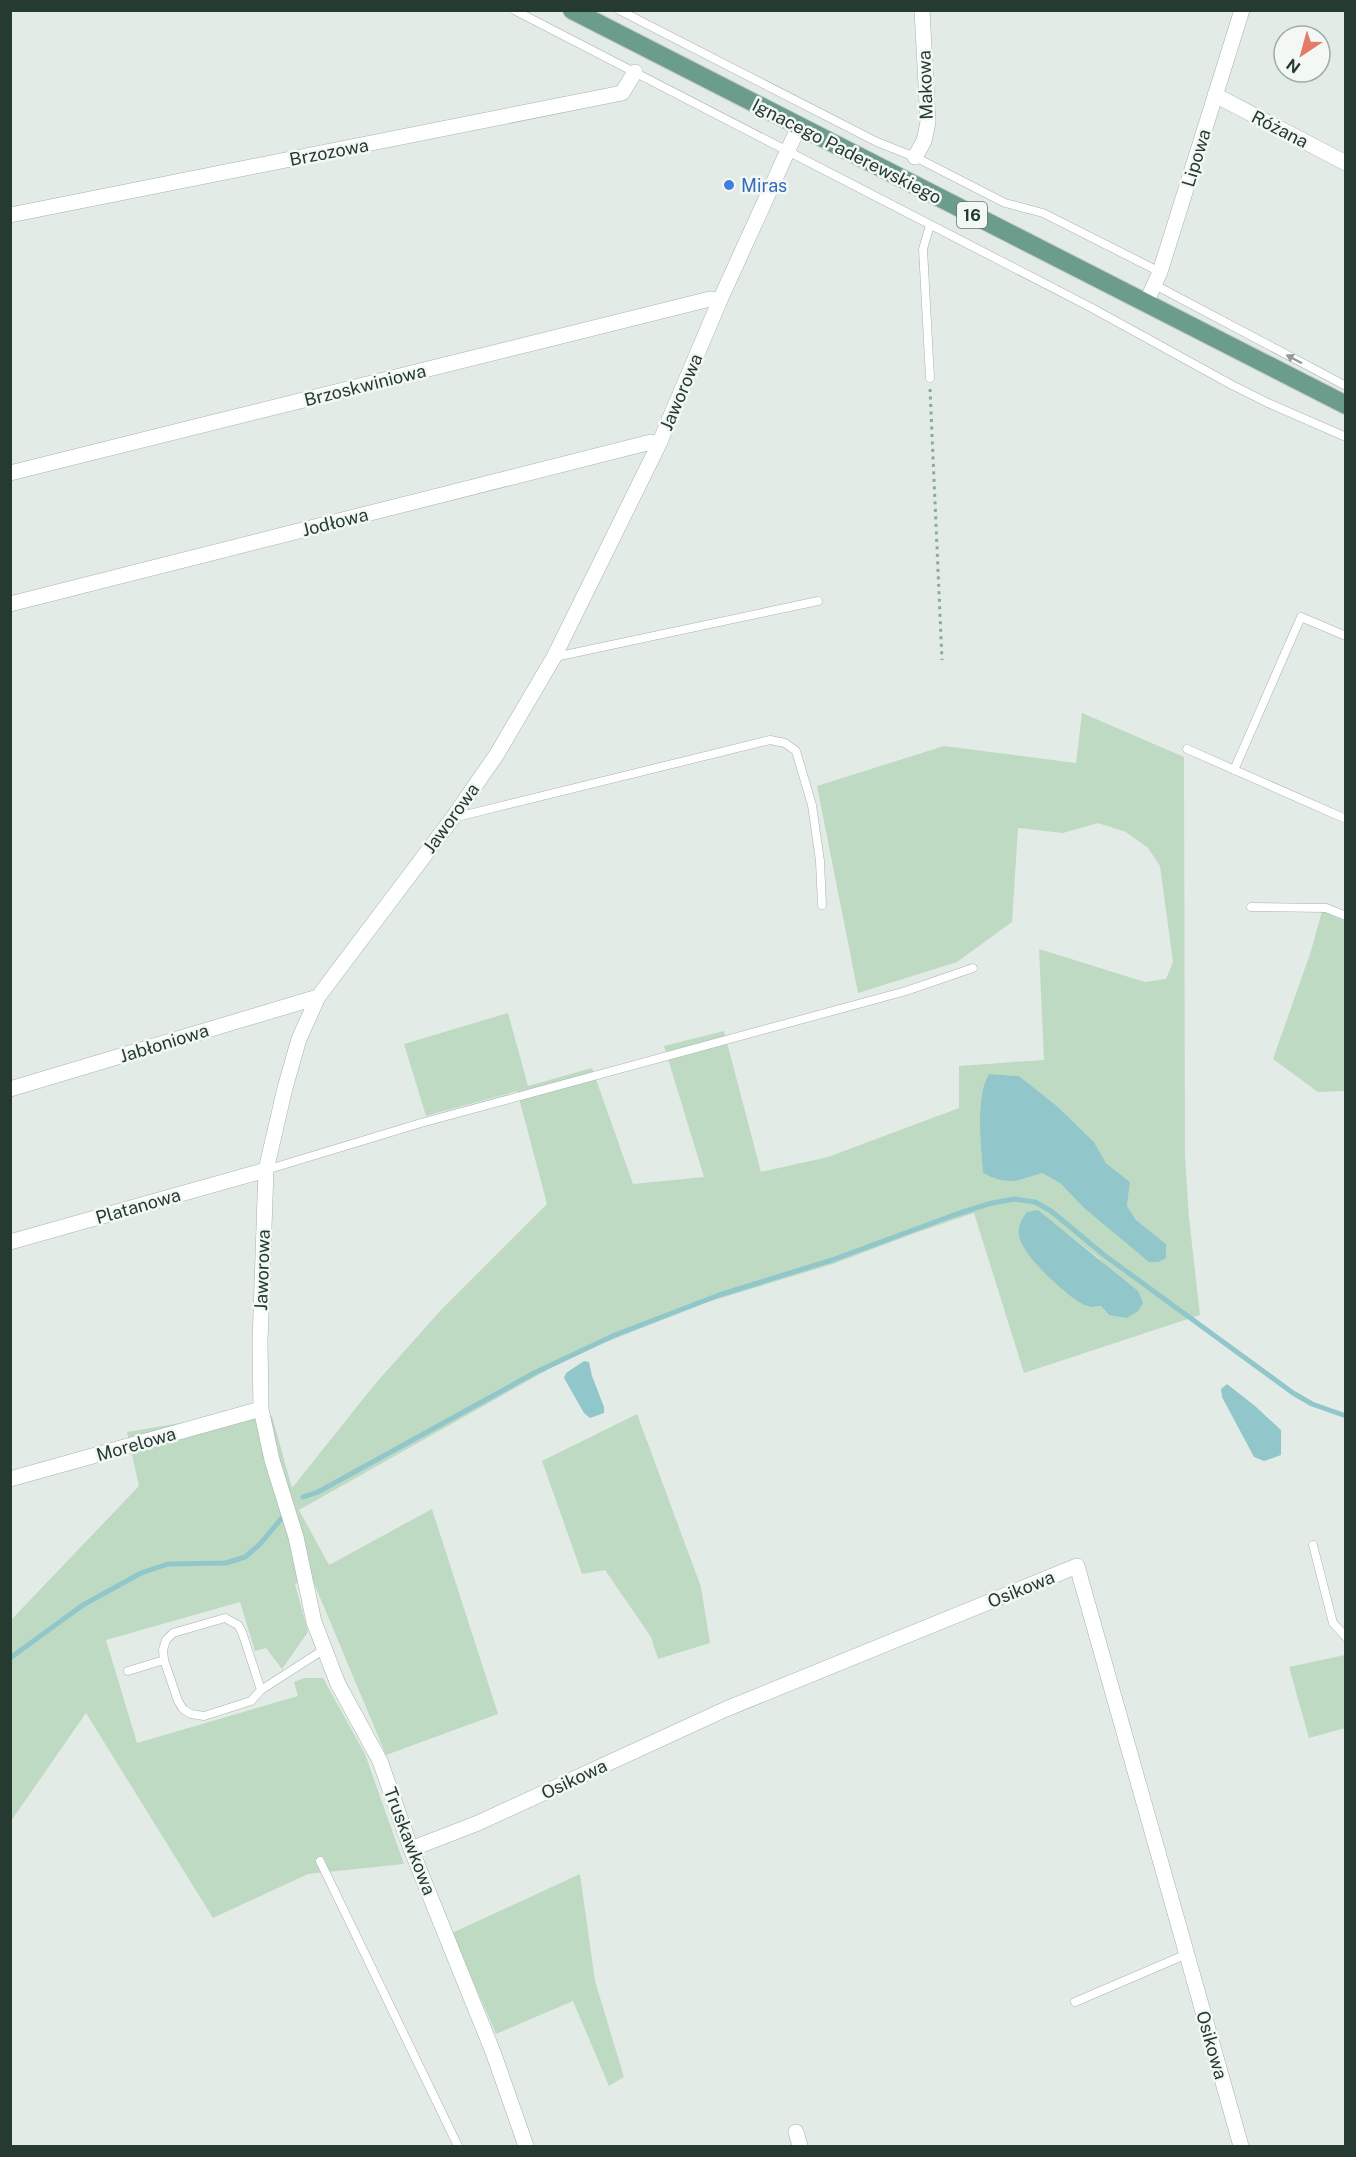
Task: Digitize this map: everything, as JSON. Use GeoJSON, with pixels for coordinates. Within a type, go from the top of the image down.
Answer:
{"type":"FeatureCollection","features":[{"type":"Feature","properties":{"kind":"main road","name":"Ignacego Paderewskiego"},"geometry":{"type":"LineString","coordinates":[[572,10],[1346,405]]}},
{"type":"Feature","properties":{"kind":"street","name":"Makowa"},"geometry":{"type":"LineString","coordinates":[[915,157],[924,141],[928,122],[922,10]]}},
{"type":"Feature","properties":{"kind":"street","name":"Lipowa"},"geometry":{"type":"LineString","coordinates":[[1146,303],[1157,278],[1242,10]]}},
{"type":"Feature","properties":{"kind":"street","name":"Brzozowa"},"geometry":{"type":"LineString","coordinates":[[10,215],[622,93],[635,72]]}},
{"type":"Feature","properties":{"kind":"street","name":"Różana"},"geometry":{"type":"LineString","coordinates":[[1215,95],[1346,163]]}},
{"type":"Feature","properties":{"kind":"street","name":"Jaworowa"},"geometry":{"type":"LineString","coordinates":[[296,1537],[272,1460],[261,1409],[261,1331],[266,1170],[299,1040],[318,997],[498,754],[554,657],[659,444],[720,300],[799,126]]}},
{"type":"Feature","properties":{"kind":"street","name":"Brzoskwiniowa"},"geometry":{"type":"LineString","coordinates":[[10,473],[710,299],[720,300]]}},
{"type":"Feature","properties":{"kind":"street","name":"Jodłowa"},"geometry":{"type":"LineString","coordinates":[[10,604],[651,442],[659,444]]}},
{"type":"Feature","properties":{"kind":"street","name":"Jabłoniowa"},"geometry":{"type":"LineString","coordinates":[[10,1089],[318,997]]}},
{"type":"Feature","properties":{"kind":"street","name":"Platanowa"},"geometry":{"type":"LineString","coordinates":[[10,1242],[266,1170]]}},
{"type":"Feature","properties":{"kind":"street","name":"Morelowa"},"geometry":{"type":"LineString","coordinates":[[10,1479],[261,1409]]}},
{"type":"Feature","properties":{"kind":"street","name":"Truskawkowa"},"geometry":{"type":"LineString","coordinates":[[296,1537],[314,1622],[323,1650],[338,1684],[380,1761],[411,1849],[493,2052],[526,2146]]}},
{"type":"Feature","properties":{"kind":"street","name":"Osikowa"},"geometry":{"type":"LineString","coordinates":[[411,1849],[478,1822],[726,1709],[1077,1566],[1241,2146]]}},
{"type":"Feature","properties":{"kind":"lane"},"geometry":{"type":"LineString","coordinates":[[514,10],[1090,306],[1232,385],[1346,437]]}},
{"type":"Feature","properties":{"kind":"lane"},"geometry":{"type":"LineString","coordinates":[[619,10],[877,142],[915,157],[1005,203],[1042,213],[1346,386]]}},
{"type":"Feature","properties":{"kind":"lane"},"geometry":{"type":"LineString","coordinates":[[930,225],[923,249],[930,378]]}},
{"type":"Feature","properties":{"kind":"lane"},"geometry":{"type":"LineString","coordinates":[[554,657],[818,601]]}},
{"type":"Feature","properties":{"kind":"lane"},"geometry":{"type":"LineString","coordinates":[[1234,770],[1301,617],[1346,636]]}},
{"type":"Feature","properties":{"kind":"lane"},"geometry":{"type":"LineString","coordinates":[[452,819],[770,740],[785,743],[796,752],[812,805],[820,861],[822,905]]}},
{"type":"Feature","properties":{"kind":"lane"},"geometry":{"type":"LineString","coordinates":[[1187,749],[1346,819]]}},
{"type":"Feature","properties":{"kind":"lane"},"geometry":{"type":"LineString","coordinates":[[1251,907],[1326,908],[1346,916]]}},
{"type":"Feature","properties":{"kind":"lane"},"geometry":{"type":"LineString","coordinates":[[266,1170],[421,1123],[906,991],[973,968]]}},
{"type":"Feature","properties":{"kind":"lane"},"geometry":{"type":"LineString","coordinates":[[1313,1545],[1333,1623],[1346,1636]]}},
{"type":"Feature","properties":{"kind":"lane"},"geometry":{"type":"LineString","coordinates":[[261,1690],[242,1632],[238,1625],[225,1618],[173,1633],[166,1640],[163,1650],[164,1660],[178,1701],[183,1709],[191,1714],[204,1716],[251,1701],[261,1690],[323,1650]]}},
{"type":"Feature","properties":{"kind":"lane"},"geometry":{"type":"LineString","coordinates":[[128,1671],[164,1660]]}},
{"type":"Feature","properties":{"kind":"lane"},"geometry":{"type":"LineString","coordinates":[[320,1861],[458,2146]]}},
{"type":"Feature","properties":{"kind":"lane"},"geometry":{"type":"LineString","coordinates":[[1075,2002],[1186,1954]]}},
{"type":"Feature","properties":{"kind":"path"},"geometry":{"type":"LineString","coordinates":[[930,378],[942,660]]}},
{"type":"Feature","properties":{"kind":"green space"},"geometry":{"type":"Polygon","coordinates":[[[1082,713],[1184,757],[1185,1157],[1200,1315],[1024,1373],[974,1213],[833,1264],[708,1302],[601,1344],[549,1369],[299,1510],[329,1565],[432,1509],[498,1714],[386,1755],[311,1576],[295,1584],[308,1632],[282,1669],[266,1648],[255,1651],[240,1602],[106,1640],[137,1743],[298,1696],[294,1682],[304,1678],[323,1678],[365,1754],[404,1864],[308,1874],[213,1918],[86,1713],[11,1821],[11,1620],[139,1486],[127,1432],[216,1417],[272,1416],[292,1488],[375,1384],[441,1310],[547,1204],[517,1091],[426,1116],[404,1044],[508,1013],[528,1086],[592,1068],[633,1184],[704,1177],[664,1046],[724,1031],[761,1172],[828,1157],[959,1108],[959,1066],[1044,1060],[1039,949],[1145,982],[1166,979],[1173,962],[1160,866],[1148,848],[1126,832],[1098,823],[1063,833],[1018,828],[1012,922],[957,962],[858,993],[817,786],[944,746],[1076,763],[1082,713]],[[989,1074],[980,1108],[983,1173],[999,1179],[1012,1180],[1042,1173],[1060,1183],[1083,1207],[1166,1244],[1136,1220],[1127,1206],[1130,1182],[1106,1163],[1094,1142],[1057,1106],[1019,1076],[989,1074]],[[1038,1211],[1027,1212],[1065,1291],[1088,1307],[1101,1306],[1109,1315],[1100,1259],[1038,1211]]]}},
{"type":"Feature","properties":{"kind":"green space"},"geometry":{"type":"Polygon","coordinates":[[[1322,911],[1345,921],[1345,1091],[1318,1092],[1273,1059],[1311,951],[1322,911]]]}},
{"type":"Feature","properties":{"kind":"green space"},"geometry":{"type":"Polygon","coordinates":[[[637,1414],[701,1587],[710,1643],[658,1659],[651,1637],[605,1570],[582,1574],[542,1461],[637,1414]]]}},
{"type":"Feature","properties":{"kind":"green space"},"geometry":{"type":"Polygon","coordinates":[[[1345,1655],[1345,1728],[1309,1738],[1289,1667],[1345,1655]]]}},
{"type":"Feature","properties":{"kind":"green space"},"geometry":{"type":"Polygon","coordinates":[[[580,1874],[595,1981],[624,2077],[609,2086],[573,2001],[496,2034],[452,1933],[580,1874]]]}},
{"type":"Feature","properties":{"kind":"water"},"geometry":{"type":"Polygon","coordinates":[[[989,1074],[1019,1076],[1057,1106],[1094,1142],[1106,1163],[1130,1182],[1127,1206],[1136,1220],[1166,1244],[1166,1258],[1158,1262],[1149,1262],[1083,1207],[1060,1183],[1042,1173],[1006,1181],[983,1173],[980,1108],[989,1074]]]}},
{"type":"Feature","properties":{"kind":"water"},"geometry":{"type":"Polygon","coordinates":[[[1038,1210],[1138,1291],[1143,1303],[1138,1311],[1127,1318],[1109,1315],[1101,1306],[1089,1307],[1079,1302],[1050,1278],[1025,1250],[1019,1234],[1021,1222],[1027,1212],[1038,1210]]]}},
{"type":"Feature","properties":{"kind":"water"},"geometry":{"type":"Polygon","coordinates":[[[584,1361],[589,1362],[604,1407],[604,1413],[590,1418],[584,1413],[564,1378],[566,1373],[584,1361]]]}},
{"type":"Feature","properties":{"kind":"water"},"geometry":{"type":"Polygon","coordinates":[[[1227,1384],[1281,1430],[1281,1455],[1264,1461],[1254,1457],[1222,1397],[1221,1389],[1227,1384]]]}},
{"type":"Feature","properties":{"kind":"waterway"},"geometry":{"type":"LineString","coordinates":[[303,1497],[318,1492],[536,1372],[615,1335],[719,1295],[832,1260],[954,1215],[988,1204],[1014,1199],[1035,1202],[1051,1211],[1104,1255],[1293,1393],[1312,1404],[1346,1416]]}},
{"type":"Feature","properties":{"kind":"waterway"},"geometry":{"type":"LineString","coordinates":[[10,1658],[83,1605],[141,1573],[168,1564],[226,1563],[245,1557],[260,1544],[281,1519]]}},
{"type":"Feature","properties":{"kind":"place","name":"Miras"},"geometry":{"type":"Point","coordinates":[729,185]}}]}
